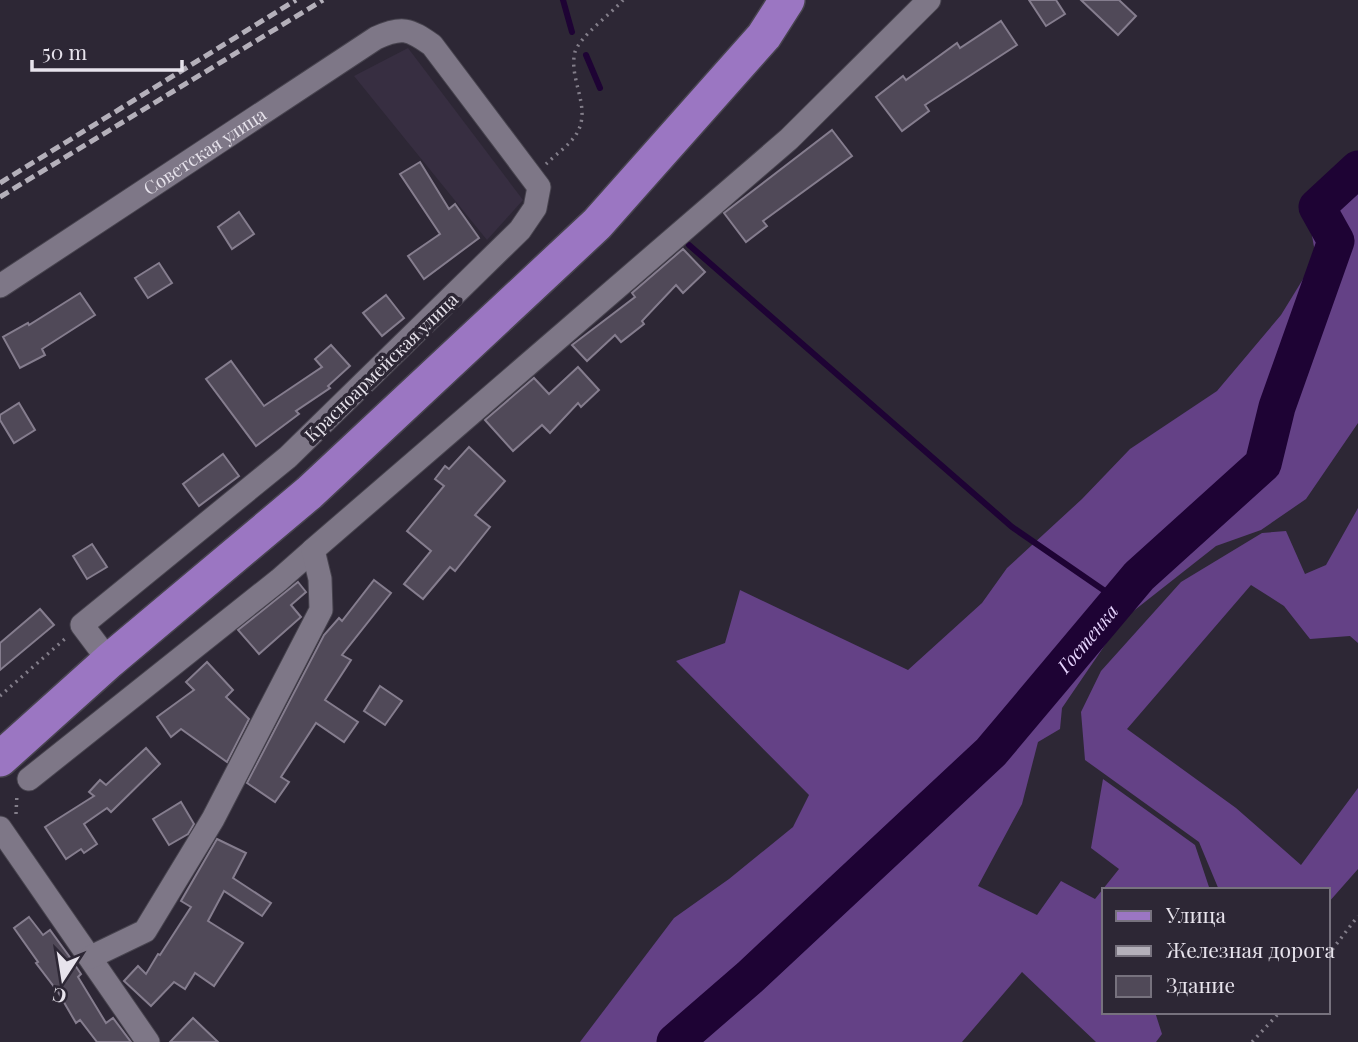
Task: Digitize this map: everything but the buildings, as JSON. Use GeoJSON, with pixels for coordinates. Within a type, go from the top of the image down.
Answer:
{"type":"FeatureCollection","features":[{"type":"Feature","properties":{"kind":"main road"},"geometry":{"type":"LineString","coordinates":[[696,112],[773,0]]}},
{"type":"Feature","properties":{"kind":"main road"},"geometry":{"type":"LineString","coordinates":[[0,759],[109,661],[319,484],[597,223],[764,36],[787,0]]}},
{"type":"Feature","properties":{"kind":"street"},"geometry":{"type":"LineString","coordinates":[[29,779],[269,588],[789,139],[929,0]]}},
{"type":"Feature","properties":{"kind":"street","name":"Советская улица"},"geometry":{"type":"LineString","coordinates":[[0,286],[376,37],[394,30],[415,33],[432,45],[539,187]]}},
{"type":"Feature","properties":{"kind":"street","name":"Красноармейская улица"},"geometry":{"type":"LineString","coordinates":[[82,625],[288,457],[520,230],[535,208],[539,187]]}},
{"type":"Feature","properties":{"kind":"street"},"geometry":{"type":"LineString","coordinates":[[91,957],[145,931],[213,819],[321,610],[320,579],[313,550]]}},
{"type":"Feature","properties":{"kind":"street"},"geometry":{"type":"LineString","coordinates":[[82,625],[109,661]]}},
{"type":"Feature","properties":{"kind":"street"},"geometry":{"type":"LineString","coordinates":[[0,828],[148,1042]]}},
{"type":"Feature","properties":{"kind":"path"},"geometry":{"type":"LineString","coordinates":[[539,187],[546,164],[577,133],[583,110],[575,74],[575,51],[623,0]]}},
{"type":"Feature","properties":{"kind":"path"},"geometry":{"type":"LineString","coordinates":[[0,696],[82,625]]}},
{"type":"Feature","properties":{"kind":"path"},"geometry":{"type":"LineString","coordinates":[[1330,952],[1358,916]]}},
{"type":"Feature","properties":{"kind":"path"},"geometry":{"type":"LineString","coordinates":[[1252,1042],[1278,1014]]}},
{"type":"Feature","properties":{"kind":"shaded area"},"geometry":{"type":"Polygon","coordinates":[[[408,48],[523,200],[487,240],[354,76],[408,48]]]}},
{"type":"Feature","properties":{"kind":"shaded area"},"geometry":{"type":"Polygon","coordinates":[[[1358,157],[1358,423],[1306,499],[1261,530],[1216,546],[1122,620],[1062,708],[1060,729],[1038,742],[1022,804],[978,886],[1037,915],[1061,881],[1095,899],[1102,890],[1102,1014],[1156,1014],[1162,1034],[1156,1042],[1096,1042],[1022,972],[962,1042],[580,1042],[674,918],[729,879],[793,827],[809,795],[676,661],[725,643],[740,590],[908,670],[982,603],[1007,568],[1082,499],[1130,449],[1217,391],[1281,315],[1316,258],[1306,202],[1358,157]]]}},
{"type":"Feature","properties":{"kind":"shaded area"},"geometry":{"type":"Polygon","coordinates":[[[1358,508],[1358,643],[1350,636],[1310,639],[1284,606],[1251,585],[1127,729],[1236,808],[1301,865],[1358,788],[1358,869],[1330,901],[1330,888],[1218,888],[1199,842],[1085,760],[1081,712],[1101,671],[1181,582],[1262,533],[1286,531],[1305,574],[1326,565],[1358,508]]]}},
{"type":"Feature","properties":{"kind":"shaded area"},"geometry":{"type":"Polygon","coordinates":[[[1103,779],[1195,845],[1209,888],[1104,888],[1119,869],[1091,848],[1103,779]]]}},
{"type":"Feature","properties":{"kind":"waterway"},"geometry":{"type":"LineString","coordinates":[[563,0],[572,32]]}},
{"type":"Feature","properties":{"kind":"waterway"},"geometry":{"type":"LineString","coordinates":[[586,55],[600,88]]}},
{"type":"Feature","properties":{"kind":"waterway","name":"Гостенка"},"geometry":{"type":"LineString","coordinates":[[675,1042],[750,977],[991,752],[1139,576],[1263,464],[1277,407],[1336,241],[1317,207],[1358,169]]}},
{"type":"Feature","properties":{"kind":"waterway"},"geometry":{"type":"LineString","coordinates":[[689,245],[1012,527],[1118,600]]}},
{"type":"Feature","properties":{"kind":"railway"},"geometry":{"type":"LineString","coordinates":[[0,183],[296,0]]}},
{"type":"Feature","properties":{"kind":"railway"},"geometry":{"type":"LineString","coordinates":[[0,197],[323,0]]}}]}
